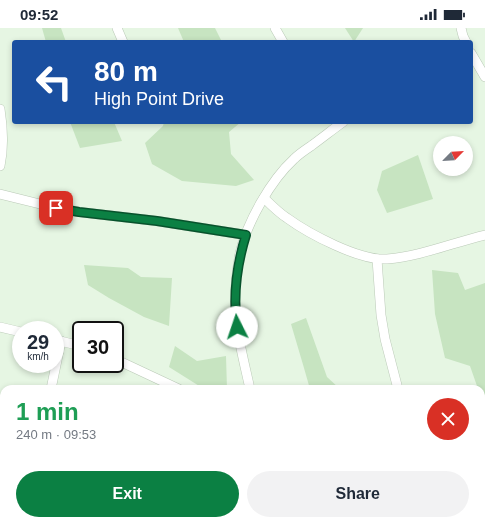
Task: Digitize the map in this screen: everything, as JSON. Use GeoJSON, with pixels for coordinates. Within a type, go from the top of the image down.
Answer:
{"type":"FeatureCollection","features":[{"type":"Feature","properties":{"kind":"street"},"geometry":{"type":"LineString","coordinates":[[117,28],[121,40]]}},
{"type":"Feature","properties":{"kind":"street"},"geometry":{"type":"LineString","coordinates":[[275,28],[282,40]]}},
{"type":"Feature","properties":{"kind":"street"},"geometry":{"type":"LineString","coordinates":[[473,56],[485,77]]}},
{"type":"Feature","properties":{"kind":"street"},"geometry":{"type":"LineString","coordinates":[[0,109],[3,136],[0,166]]}},
{"type":"Feature","properties":{"kind":"street"},"geometry":{"type":"LineString","coordinates":[[249,385],[236,319],[236,285],[240,254],[246,235],[264,198],[280,174],[294,158],[339,124]]}},
{"type":"Feature","properties":{"kind":"street"},"geometry":{"type":"LineString","coordinates":[[0,194],[79,212],[157,221],[246,235]]}},
{"type":"Feature","properties":{"kind":"street"},"geometry":{"type":"LineString","coordinates":[[264,198],[286,218],[317,236],[349,251],[376,259],[387,259],[419,254],[485,235]]}},
{"type":"Feature","properties":{"kind":"street"},"geometry":{"type":"LineString","coordinates":[[376,259],[381,315],[385,339],[397,385]]}},
{"type":"Feature","properties":{"kind":"street"},"geometry":{"type":"LineString","coordinates":[[0,327],[12,330]]}},
{"type":"Feature","properties":{"kind":"street"},"geometry":{"type":"LineString","coordinates":[[124,363],[170,385]]}},
{"type":"Feature","properties":{"kind":"street"},"geometry":{"type":"LineString","coordinates":[[52,385],[53,373]]}},
{"type":"Feature","properties":{"kind":"green space"},"geometry":{"type":"Polygon","coordinates":[[[42,28],[61,28],[65,40],[45,40],[42,28]]]}},
{"type":"Feature","properties":{"kind":"green space"},"geometry":{"type":"Polygon","coordinates":[[[178,28],[215,28],[221,40],[183,40],[178,28]]]}},
{"type":"Feature","properties":{"kind":"green space"},"geometry":{"type":"Polygon","coordinates":[[[345,28],[363,28],[355,40],[353,40],[345,28]]]}},
{"type":"Feature","properties":{"kind":"green space"},"geometry":{"type":"Polygon","coordinates":[[[71,124],[115,124],[122,141],[80,148],[71,124]]]}},
{"type":"Feature","properties":{"kind":"green space"},"geometry":{"type":"Polygon","coordinates":[[[164,124],[239,124],[229,132],[231,154],[254,180],[236,186],[182,181],[152,164],[145,143],[164,124]]]}},
{"type":"Feature","properties":{"kind":"green space"},"geometry":{"type":"Polygon","coordinates":[[[418,155],[433,199],[387,213],[377,190],[382,171],[418,155]]]}},
{"type":"Feature","properties":{"kind":"green space"},"geometry":{"type":"Polygon","coordinates":[[[84,265],[128,268],[141,277],[172,278],[169,326],[144,317],[88,285],[84,265]]]}},
{"type":"Feature","properties":{"kind":"green space"},"geometry":{"type":"Polygon","coordinates":[[[432,270],[458,273],[465,290],[485,283],[485,385],[477,385],[470,366],[445,358],[435,314],[432,270]]]}},
{"type":"Feature","properties":{"kind":"green space"},"geometry":{"type":"Polygon","coordinates":[[[306,318],[327,377],[336,385],[309,385],[291,324],[306,318]]]}},
{"type":"Feature","properties":{"kind":"green space"},"geometry":{"type":"Polygon","coordinates":[[[175,346],[197,361],[226,356],[227,385],[198,385],[169,367],[175,346]]]}},
{"type":"Feature","properties":{"kind":"route"},"geometry":{"type":"LineString","coordinates":[[56,208],[157,221],[246,235],[240,254],[236,285],[237,327]]}}]}
